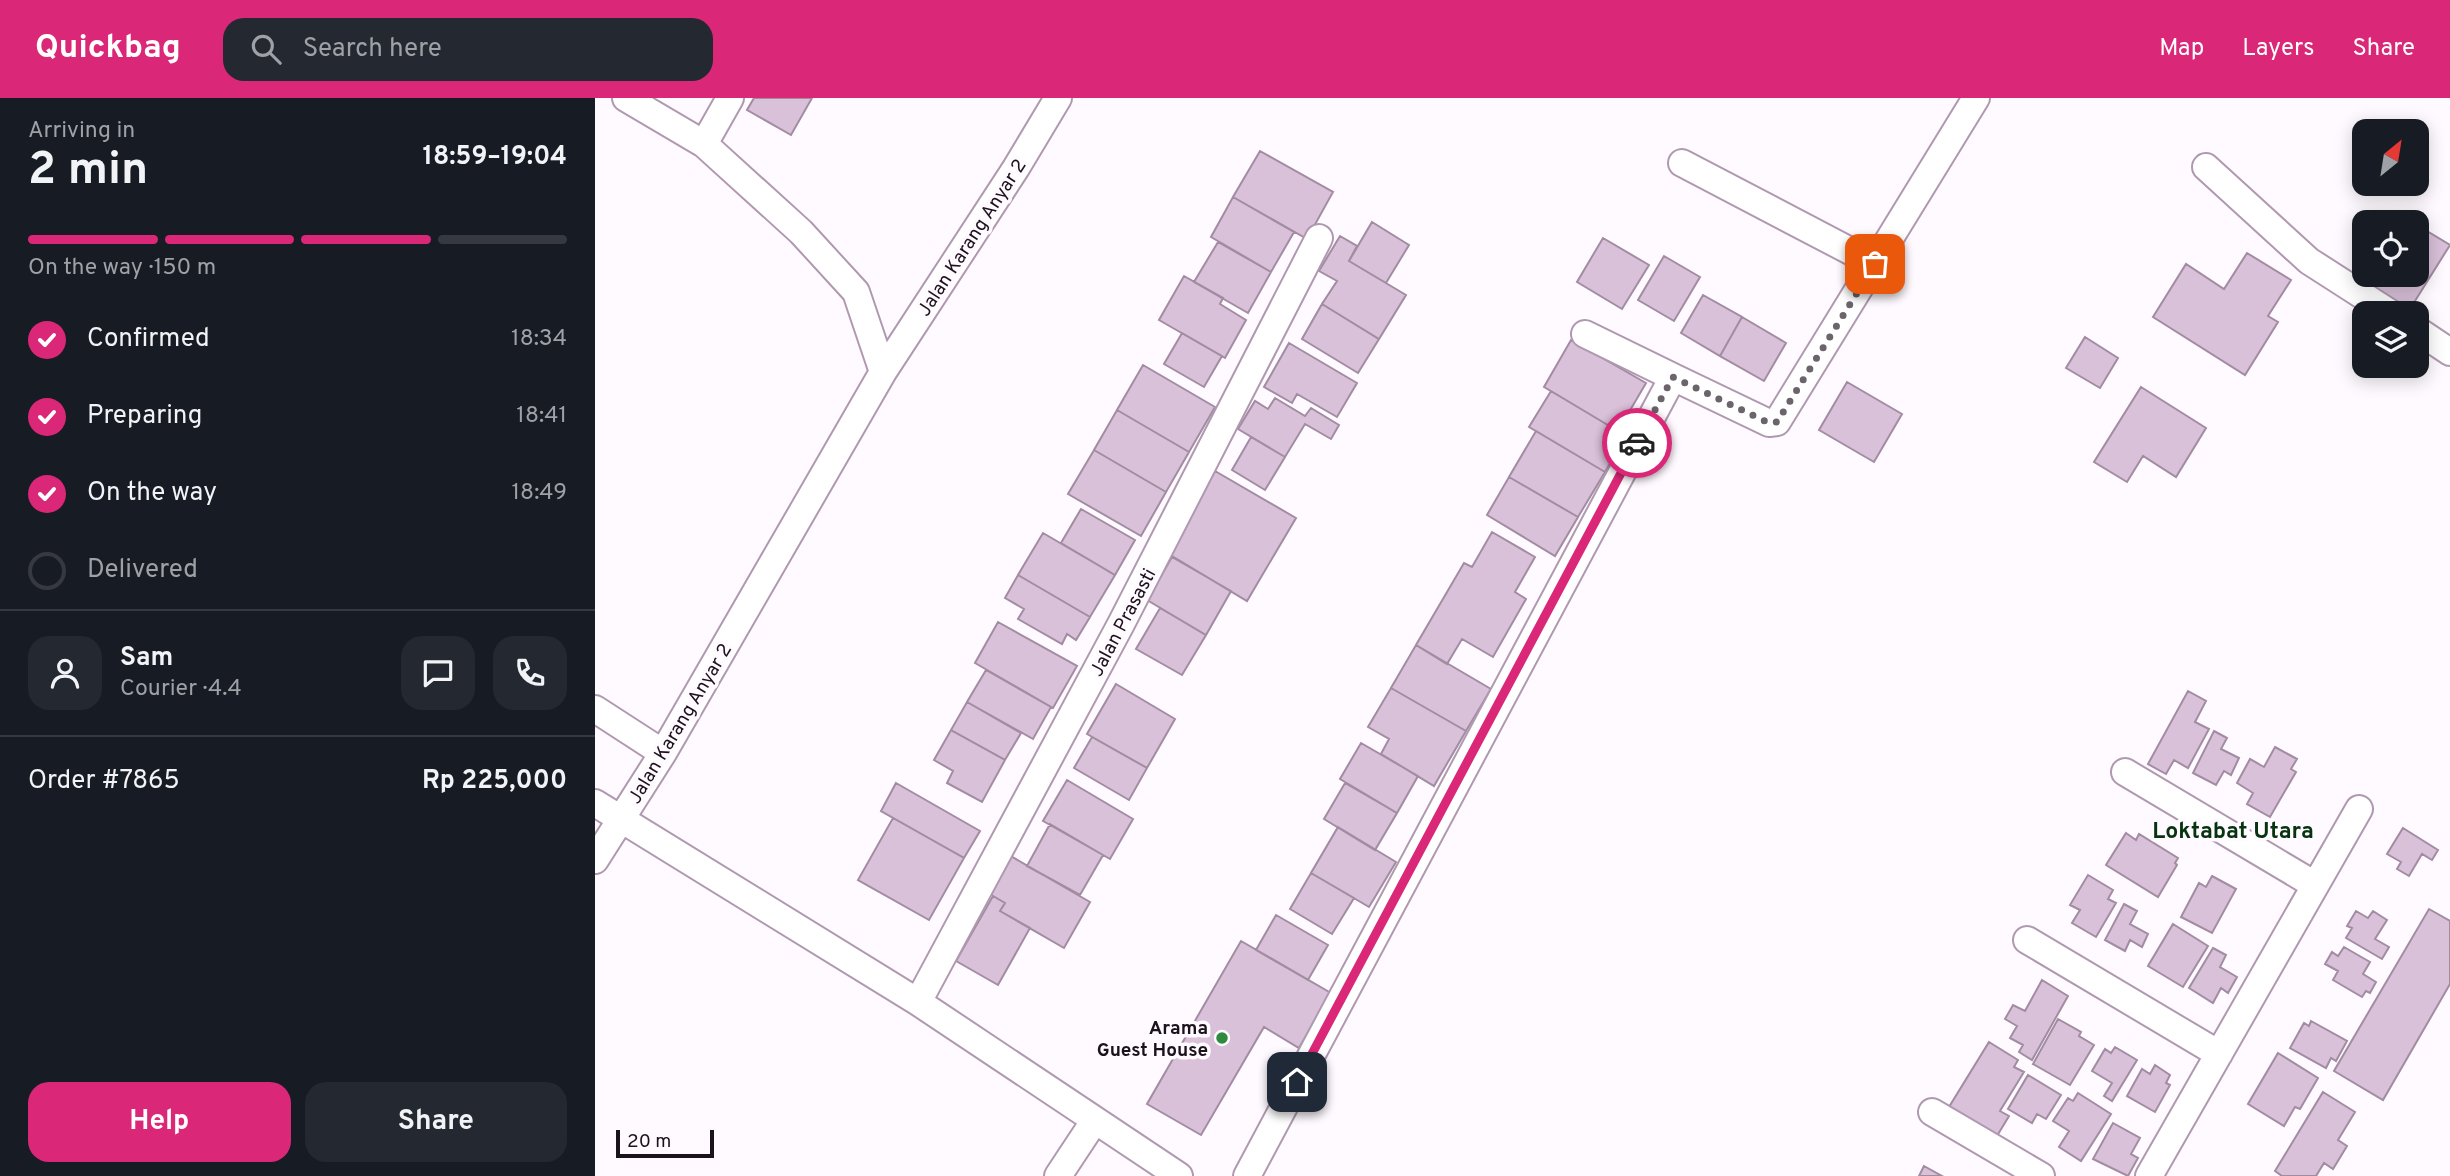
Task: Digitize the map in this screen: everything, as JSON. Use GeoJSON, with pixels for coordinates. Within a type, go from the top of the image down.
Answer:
{"type":"FeatureCollection","features":[{"type":"Feature","properties":{"kind":"street"},"geometry":{"type":"LineString","coordinates":[[626,98],[704,144],[801,232],[856,292],[883,372]]}},
{"type":"Feature","properties":{"kind":"street"},"geometry":{"type":"LineString","coordinates":[[704,144],[730,98]]}},
{"type":"Feature","properties":{"kind":"street","name":"Jalan Karang Anyar 2"},"geometry":{"type":"LineString","coordinates":[[1058,98],[1016,168],[883,372],[663,753],[621,818],[918,1002],[1179,1176]]}},
{"type":"Feature","properties":{"kind":"street"},"geometry":{"type":"LineString","coordinates":[[1585,334],[1769,423],[1777,422],[1976,98]]}},
{"type":"Feature","properties":{"kind":"street"},"geometry":{"type":"LineString","coordinates":[[1682,163],[1875,264]]}},
{"type":"Feature","properties":{"kind":"street"},"geometry":{"type":"LineString","coordinates":[[2206,167],[2309,261],[2371,301]]}},
{"type":"Feature","properties":{"kind":"street","name":"Jalan Prasasti"},"geometry":{"type":"LineString","coordinates":[[918,1002],[1121,624],[1319,238]]}},
{"type":"Feature","properties":{"kind":"street"},"geometry":{"type":"LineString","coordinates":[[2429,338],[2450,352]]}},
{"type":"Feature","properties":{"kind":"street"},"geometry":{"type":"LineString","coordinates":[[1247,1176],[1673,377]]}},
{"type":"Feature","properties":{"kind":"street"},"geometry":{"type":"LineString","coordinates":[[595,709],[663,753]]}},
{"type":"Feature","properties":{"kind":"street"},"geometry":{"type":"LineString","coordinates":[[2125,772],[2315,885]]}},
{"type":"Feature","properties":{"kind":"street"},"geometry":{"type":"LineString","coordinates":[[595,803],[621,818],[595,860]]}},
{"type":"Feature","properties":{"kind":"street"},"geometry":{"type":"LineString","coordinates":[[2149,1176],[2358,808]]}},
{"type":"Feature","properties":{"kind":"street"},"geometry":{"type":"LineString","coordinates":[[2027,940],[2219,1054]]}},
{"type":"Feature","properties":{"kind":"street"},"geometry":{"type":"LineString","coordinates":[[1932,1112],[2041,1176]]}},
{"type":"Feature","properties":{"kind":"street"},"geometry":{"type":"LineString","coordinates":[[1058,1176],[1095,1120]]}},
{"type":"Feature","properties":{"kind":"building"},"geometry":{"type":"Polygon","coordinates":[[[754,98],[812,98],[791,135],[747,110],[754,98]]]}},
{"type":"Feature","properties":{"kind":"building"},"geometry":{"type":"Polygon","coordinates":[[[1260,151],[1333,192],[1307,239],[1233,197],[1260,151]]]}},
{"type":"Feature","properties":{"kind":"building"},"geometry":{"type":"Polygon","coordinates":[[[1233,197],[1294,232],[1271,272],[1211,237],[1233,197]]]}},
{"type":"Feature","properties":{"kind":"building"},"geometry":{"type":"Polygon","coordinates":[[[1372,222],[1409,245],[1386,283],[1349,261],[1372,222]]]}},
{"type":"Feature","properties":{"kind":"building"},"geometry":{"type":"Polygon","coordinates":[[[2429,232],[2450,245],[2429,279],[2429,232]]]}},
{"type":"Feature","properties":{"kind":"building"},"geometry":{"type":"Polygon","coordinates":[[[1340,236],[1357,246],[1349,261],[1406,295],[1379,339],[1322,304],[1337,281],[1319,271],[1340,236]]]}},
{"type":"Feature","properties":{"kind":"building"},"geometry":{"type":"Polygon","coordinates":[[[1603,238],[1649,265],[1622,309],[1577,282],[1603,238]]]}},
{"type":"Feature","properties":{"kind":"building"},"geometry":{"type":"Polygon","coordinates":[[[1218,242],[1271,272],[1248,313],[1194,282],[1218,242]]]}},
{"type":"Feature","properties":{"kind":"building"},"geometry":{"type":"Polygon","coordinates":[[[2247,253],[2291,280],[2268,316],[2278,322],[2245,375],[2153,317],[2186,264],[2224,289],[2247,253]]]}},
{"type":"Feature","properties":{"kind":"building"},"geometry":{"type":"Polygon","coordinates":[[[1664,256],[1700,277],[1674,321],[1638,300],[1664,256]]]}},
{"type":"Feature","properties":{"kind":"building"},"geometry":{"type":"Polygon","coordinates":[[[1184,276],[1223,298],[1220,304],[1246,320],[1225,358],[1159,320],[1184,276]]]}},
{"type":"Feature","properties":{"kind":"building"},"geometry":{"type":"Polygon","coordinates":[[[2374,287],[2424,287],[2415,301],[2397,301],[2374,287]]]}},
{"type":"Feature","properties":{"kind":"building"},"geometry":{"type":"Polygon","coordinates":[[[1703,295],[1742,317],[1720,356],[1681,333],[1703,295]]]}},
{"type":"Feature","properties":{"kind":"building"},"geometry":{"type":"Polygon","coordinates":[[[1322,304],[1379,339],[1358,373],[1302,339],[1322,304]]]}},
{"type":"Feature","properties":{"kind":"building"},"geometry":{"type":"Polygon","coordinates":[[[1742,317],[1786,343],[1764,381],[1720,356],[1742,317]]]}},
{"type":"Feature","properties":{"kind":"building"},"geometry":{"type":"Polygon","coordinates":[[[1182,333],[1222,356],[1204,387],[1164,364],[1182,333]]]}},
{"type":"Feature","properties":{"kind":"building"},"geometry":{"type":"Polygon","coordinates":[[[2085,337],[2118,358],[2100,388],[2066,368],[2085,337]]]}},
{"type":"Feature","properties":{"kind":"building"},"geometry":{"type":"Polygon","coordinates":[[[1571,340],[1646,383],[1618,431],[1544,387],[1571,340]]]}},
{"type":"Feature","properties":{"kind":"building"},"geometry":{"type":"Polygon","coordinates":[[[1289,343],[1357,383],[1337,417],[1297,394],[1292,403],[1264,387],[1289,343]]]}},
{"type":"Feature","properties":{"kind":"building"},"geometry":{"type":"Polygon","coordinates":[[[1143,365],[1215,407],[1189,452],[1117,410],[1143,365]]]}},
{"type":"Feature","properties":{"kind":"building"},"geometry":{"type":"Polygon","coordinates":[[[1847,382],[1902,414],[1874,462],[1819,430],[1847,382]]]}},
{"type":"Feature","properties":{"kind":"building"},"geometry":{"type":"Polygon","coordinates":[[[2141,387],[2206,428],[2176,477],[2143,456],[2127,482],[2094,462],[2141,387]]]}},
{"type":"Feature","properties":{"kind":"building"},"geometry":{"type":"Polygon","coordinates":[[[1551,391],[1626,436],[1605,472],[1529,427],[1551,391]]]}},
{"type":"Feature","properties":{"kind":"building"},"geometry":{"type":"Polygon","coordinates":[[[1275,398],[1305,416],[1311,408],[1339,425],[1331,439],[1305,424],[1285,457],[1238,429],[1255,401],[1268,409],[1275,398]]]}},
{"type":"Feature","properties":{"kind":"building"},"geometry":{"type":"Polygon","coordinates":[[[1117,410],[1189,452],[1166,492],[1094,450],[1117,410]]]}},
{"type":"Feature","properties":{"kind":"building"},"geometry":{"type":"Polygon","coordinates":[[[1536,431],[1605,472],[1578,517],[1509,477],[1536,431]]]}},
{"type":"Feature","properties":{"kind":"building"},"geometry":{"type":"Polygon","coordinates":[[[1251,437],[1285,457],[1265,490],[1232,470],[1251,437]]]}},
{"type":"Feature","properties":{"kind":"building"},"geometry":{"type":"Polygon","coordinates":[[[1094,450],[1166,492],[1141,536],[1068,494],[1094,450]]]}},
{"type":"Feature","properties":{"kind":"building"},"geometry":{"type":"Polygon","coordinates":[[[1215,471],[1296,518],[1247,601],[1167,553],[1215,471]]]}},
{"type":"Feature","properties":{"kind":"building"},"geometry":{"type":"Polygon","coordinates":[[[1509,477],[1578,517],[1555,556],[1487,515],[1509,477]]]}},
{"type":"Feature","properties":{"kind":"building"},"geometry":{"type":"Polygon","coordinates":[[[1081,509],[1135,540],[1115,575],[1061,543],[1081,509]]]}},
{"type":"Feature","properties":{"kind":"building"},"geometry":{"type":"Polygon","coordinates":[[[1492,532],[1535,557],[1515,592],[1526,599],[1493,657],[1462,639],[1447,664],[1416,645],[1464,563],[1472,567],[1492,532]]]}},
{"type":"Feature","properties":{"kind":"building"},"geometry":{"type":"Polygon","coordinates":[[[1043,533],[1115,575],[1090,617],[1018,575],[1043,533]]]}},
{"type":"Feature","properties":{"kind":"building"},"geometry":{"type":"Polygon","coordinates":[[[1172,557],[1231,591],[1206,635],[1147,600],[1172,557]]]}},
{"type":"Feature","properties":{"kind":"building"},"geometry":{"type":"Polygon","coordinates":[[[1018,575],[1090,617],[1076,640],[1067,634],[1062,644],[1018,619],[1024,609],[1005,598],[1018,575]]]}},
{"type":"Feature","properties":{"kind":"building"},"geometry":{"type":"Polygon","coordinates":[[[1160,608],[1206,635],[1182,675],[1136,649],[1160,608]]]}},
{"type":"Feature","properties":{"kind":"building"},"geometry":{"type":"Polygon","coordinates":[[[998,622],[1077,666],[1053,708],[975,663],[998,622]]]}},
{"type":"Feature","properties":{"kind":"building"},"geometry":{"type":"Polygon","coordinates":[[[1416,645],[1491,689],[1466,731],[1391,688],[1416,645]]]}},
{"type":"Feature","properties":{"kind":"building"},"geometry":{"type":"Polygon","coordinates":[[[986,670],[1051,707],[1033,739],[967,702],[986,670]]]}},
{"type":"Feature","properties":{"kind":"building"},"geometry":{"type":"Polygon","coordinates":[[[1116,684],[1175,719],[1147,768],[1087,734],[1116,684]]]}},
{"type":"Feature","properties":{"kind":"building"},"geometry":{"type":"Polygon","coordinates":[[[1391,688],[1466,731],[1434,786],[1381,754],[1389,739],[1368,727],[1391,688]]]}},
{"type":"Feature","properties":{"kind":"building"},"geometry":{"type":"Polygon","coordinates":[[[2188,691],[2206,701],[2195,722],[2209,729],[2188,768],[2174,760],[2166,774],[2148,764],[2188,691]]]}},
{"type":"Feature","properties":{"kind":"building"},"geometry":{"type":"Polygon","coordinates":[[[967,702],[1021,733],[1005,760],[951,730],[967,702]]]}},
{"type":"Feature","properties":{"kind":"building"},"geometry":{"type":"Polygon","coordinates":[[[951,730],[1005,760],[982,802],[947,783],[953,771],[934,760],[951,730]]]}},
{"type":"Feature","properties":{"kind":"building"},"geometry":{"type":"Polygon","coordinates":[[[2214,731],[2227,738],[2221,749],[2239,758],[2231,775],[2224,771],[2216,785],[2193,773],[2214,731]]]}},
{"type":"Feature","properties":{"kind":"building"},"geometry":{"type":"Polygon","coordinates":[[[1092,737],[1147,768],[1129,800],[1074,768],[1092,737]]]}},
{"type":"Feature","properties":{"kind":"building"},"geometry":{"type":"Polygon","coordinates":[[[1361,743],[1418,776],[1397,813],[1340,779],[1361,743]]]}},
{"type":"Feature","properties":{"kind":"building"},"geometry":{"type":"Polygon","coordinates":[[[2275,747],[2297,759],[2291,769],[2296,772],[2270,817],[2247,804],[2253,793],[2237,783],[2250,759],[2264,767],[2275,747]]]}},
{"type":"Feature","properties":{"kind":"building"},"geometry":{"type":"Polygon","coordinates":[[[1067,780],[1133,819],[1110,859],[1043,821],[1067,780]]]}},
{"type":"Feature","properties":{"kind":"building"},"geometry":{"type":"Polygon","coordinates":[[[896,783],[980,831],[964,858],[881,811],[896,783]]]}},
{"type":"Feature","properties":{"kind":"building"},"geometry":{"type":"Polygon","coordinates":[[[1345,783],[1397,813],[1375,850],[1324,819],[1345,783]]]}},
{"type":"Feature","properties":{"kind":"building"},"geometry":{"type":"Polygon","coordinates":[[[893,818],[964,858],[929,920],[858,880],[893,818]]]}},
{"type":"Feature","properties":{"kind":"building"},"geometry":{"type":"Polygon","coordinates":[[[1050,824],[1103,855],[1080,895],[1027,866],[1050,824]]]}},
{"type":"Feature","properties":{"kind":"building"},"geometry":{"type":"Polygon","coordinates":[[[1338,827],[1396,862],[1369,907],[1311,873],[1338,827]]]}},
{"type":"Feature","properties":{"kind":"building"},"geometry":{"type":"Polygon","coordinates":[[[2403,828],[2438,850],[2432,860],[2422,854],[2409,876],[2397,869],[2401,862],[2387,854],[2403,828]]]}},
{"type":"Feature","properties":{"kind":"building"},"geometry":{"type":"Polygon","coordinates":[[[2126,833],[2136,840],[2139,834],[2178,858],[2175,863],[2177,865],[2158,897],[2106,865],[2126,833]]]}},
{"type":"Feature","properties":{"kind":"building"},"geometry":{"type":"Polygon","coordinates":[[[1009,855],[1090,902],[1064,948],[1000,911],[1005,903],[988,893],[1009,855]]]}},
{"type":"Feature","properties":{"kind":"building"},"geometry":{"type":"Polygon","coordinates":[[[1311,873],[1354,898],[1332,934],[1290,909],[1311,873]]]}},
{"type":"Feature","properties":{"kind":"building"},"geometry":{"type":"Polygon","coordinates":[[[2088,875],[2113,890],[2108,899],[2116,903],[2096,937],[2072,923],[2080,910],[2070,905],[2088,875]]]}},
{"type":"Feature","properties":{"kind":"building"},"geometry":{"type":"Polygon","coordinates":[[[2212,876],[2236,889],[2212,933],[2181,917],[2199,883],[2206,887],[2212,876]]]}},
{"type":"Feature","properties":{"kind":"building"},"geometry":{"type":"Polygon","coordinates":[[[993,896],[1005,903],[1000,911],[1030,928],[998,985],[956,961],[993,896]]]}},
{"type":"Feature","properties":{"kind":"building"},"geometry":{"type":"Polygon","coordinates":[[[2124,904],[2137,911],[2130,924],[2148,934],[2142,947],[2130,940],[2125,951],[2105,940],[2124,904]]]}},
{"type":"Feature","properties":{"kind":"building"},"geometry":{"type":"Polygon","coordinates":[[[2429,909],[2450,921],[2450,984],[2383,1100],[2334,1071],[2429,909]]]}},
{"type":"Feature","properties":{"kind":"building"},"geometry":{"type":"Polygon","coordinates":[[[2356,911],[2368,918],[2373,911],[2387,920],[2375,939],[2389,947],[2382,959],[2346,938],[2352,928],[2347,926],[2356,911]]]}},
{"type":"Feature","properties":{"kind":"building"},"geometry":{"type":"Polygon","coordinates":[[[1276,915],[1328,945],[1308,980],[1256,950],[1276,915]]]}},
{"type":"Feature","properties":{"kind":"building"},"geometry":{"type":"Polygon","coordinates":[[[2173,924],[2208,946],[2183,987],[2148,966],[2173,924]]]}},
{"type":"Feature","properties":{"kind":"building","name":"Arama Guest House"},"geometry":{"type":"Polygon","coordinates":[[[1241,941],[1331,993],[1299,1048],[1264,1027],[1201,1135],[1147,1104],[1241,941]]]}},
{"type":"Feature","properties":{"kind":"building"},"geometry":{"type":"Polygon","coordinates":[[[2344,947],[2370,962],[2363,974],[2376,982],[2370,993],[2366,991],[2362,997],[2333,980],[2338,971],[2325,964],[2332,952],[2338,956],[2344,947]]]}},
{"type":"Feature","properties":{"kind":"building"},"geometry":{"type":"Polygon","coordinates":[[[2213,948],[2226,955],[2220,967],[2237,977],[2228,993],[2221,988],[2213,1003],[2189,988],[2213,948]]]}},
{"type":"Feature","properties":{"kind":"building"},"geometry":{"type":"Polygon","coordinates":[[[2042,980],[2068,996],[2032,1060],[2019,1052],[2023,1045],[2010,1038],[2017,1026],[2005,1019],[2013,1005],[2025,1011],[2042,980]]]}},
{"type":"Feature","properties":{"kind":"building"},"geometry":{"type":"Polygon","coordinates":[[[2058,1019],[2081,1032],[2079,1036],[2094,1045],[2070,1085],[2033,1064],[2058,1019]]]}},
{"type":"Feature","properties":{"kind":"building"},"geometry":{"type":"Polygon","coordinates":[[[2311,1021],[2347,1041],[2336,1061],[2331,1058],[2326,1068],[2290,1048],[2304,1023],[2309,1026],[2311,1021]]]}},
{"type":"Feature","properties":{"kind":"building"},"geometry":{"type":"Polygon","coordinates":[[[1989,1042],[2018,1060],[2014,1067],[2024,1072],[2000,1111],[2009,1116],[1997,1136],[1949,1107],[1989,1042]]]}},
{"type":"Feature","properties":{"kind":"building"},"geometry":{"type":"Polygon","coordinates":[[[2115,1047],[2137,1060],[2112,1101],[2104,1096],[2112,1083],[2092,1071],[2105,1049],[2111,1053],[2115,1047]]]}},
{"type":"Feature","properties":{"kind":"building"},"geometry":{"type":"Polygon","coordinates":[[[2278,1053],[2318,1078],[2300,1109],[2295,1107],[2284,1126],[2248,1104],[2278,1053]]]}},
{"type":"Feature","properties":{"kind":"building"},"geometry":{"type":"Polygon","coordinates":[[[2155,1065],[2170,1075],[2166,1083],[2170,1085],[2155,1112],[2127,1096],[2142,1069],[2150,1074],[2155,1065]]]}},
{"type":"Feature","properties":{"kind":"building"},"geometry":{"type":"Polygon","coordinates":[[[2028,1075],[2061,1095],[2046,1119],[2037,1114],[2032,1123],[2008,1109],[2028,1075]]]}},
{"type":"Feature","properties":{"kind":"building"},"geometry":{"type":"Polygon","coordinates":[[[2323,1092],[2355,1112],[2338,1140],[2347,1146],[2333,1169],[2324,1163],[2316,1176],[2282,1176],[2275,1171],[2323,1092]]]}},
{"type":"Feature","properties":{"kind":"building"},"geometry":{"type":"Polygon","coordinates":[[[2078,1093],[2111,1114],[2081,1161],[2059,1147],[2069,1131],[2053,1121],[2068,1098],[2073,1101],[2078,1093]]]}},
{"type":"Feature","properties":{"kind":"building"},"geometry":{"type":"Polygon","coordinates":[[[2113,1123],[2140,1138],[2131,1154],[2138,1158],[2128,1176],[2093,1159],[2113,1123]]]}},
{"type":"Feature","properties":{"kind":"building"},"geometry":{"type":"Polygon","coordinates":[[[1924,1166],[1942,1176],[1919,1176],[1924,1166]]]}},
{"type":"Feature","properties":{"kind":"way so far"},"geometry":{"type":"LineString","coordinates":[[1637,443],[1673,377],[1769,423],[1777,422],[1784,415],[1875,264]]}},
{"type":"Feature","properties":{"kind":"place","name":"Arama Guest House"},"geometry":{"type":"Point","coordinates":[1222,1038]}},
{"type":"Feature","properties":{"kind":"district","name":"Loktabat Utara"},"geometry":{"type":"Point","coordinates":[2233,830]}},
{"type":"Feature","properties":{"kind":"route"},"geometry":{"type":"LineString","coordinates":[[1297,1082],[1637,443]]}}]}
